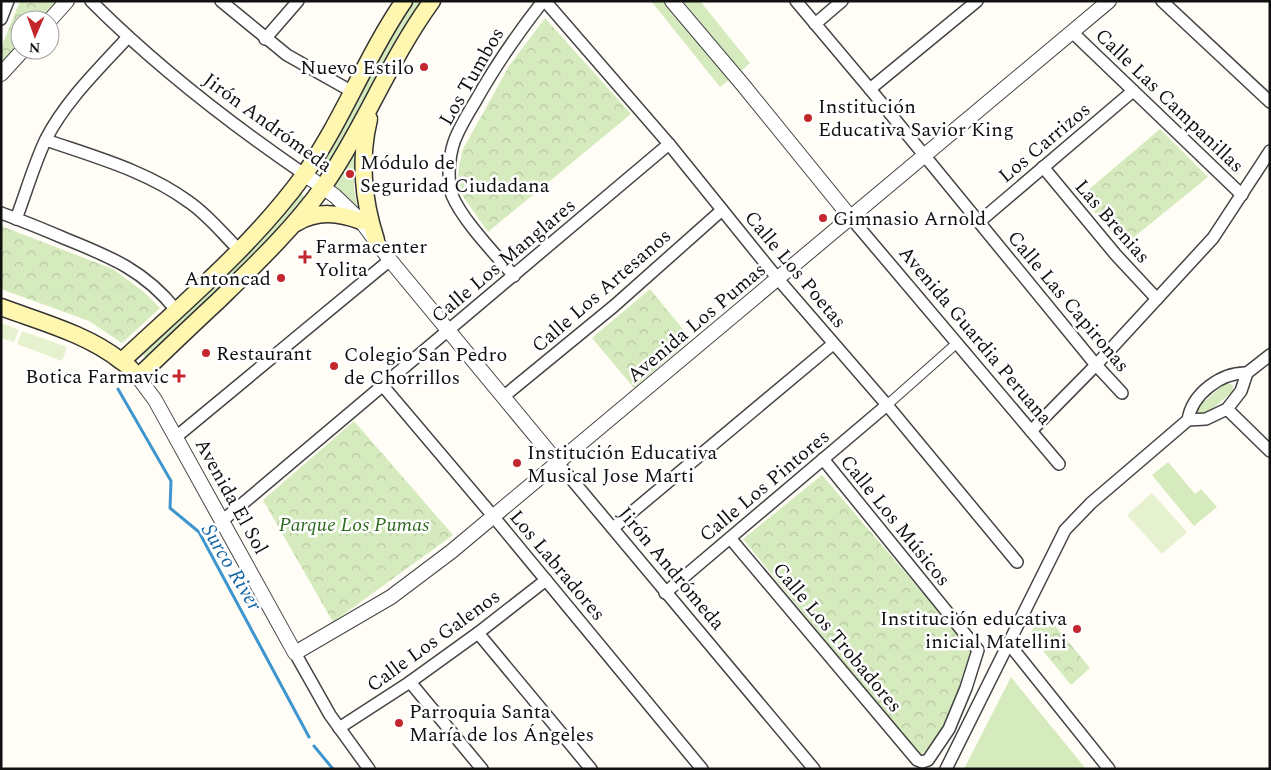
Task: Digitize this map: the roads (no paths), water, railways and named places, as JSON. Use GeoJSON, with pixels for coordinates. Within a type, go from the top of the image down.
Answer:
{"type":"FeatureCollection","features":[{"type":"Feature","properties":{"kind":"main road"},"geometry":{"type":"LineString","coordinates":[[122,361],[239,250],[284,201],[330,133],[387,26],[404,1]]}},
{"type":"Feature","properties":{"kind":"main road"},"geometry":{"type":"LineString","coordinates":[[138,377],[256,265],[292,225],[322,187],[340,161],[418,20],[432,1]]}},
{"type":"Feature","properties":{"kind":"main road"},"geometry":{"type":"LineString","coordinates":[[373,103],[365,137],[363,172],[367,206],[376,240]]}},
{"type":"Feature","properties":{"kind":"main road"},"geometry":{"type":"LineString","coordinates":[[292,225],[306,218],[322,214],[338,214],[361,221]]}},
{"type":"Feature","properties":{"kind":"main road","name":"Avenida El Sol"},"geometry":{"type":"LineString","coordinates":[[1,307],[84,339],[122,361],[138,377]]}},
{"type":"Feature","properties":{"kind":"street"},"geometry":{"type":"LineString","coordinates":[[1,19],[8,1]]}},
{"type":"Feature","properties":{"kind":"street","name":"Jirón Andrómeda"},"geometry":{"type":"LineString","coordinates":[[90,1],[161,66],[231,122],[335,196],[361,221],[390,260],[503,397],[814,769]]}},
{"type":"Feature","properties":{"kind":"street"},"geometry":{"type":"LineString","coordinates":[[221,1],[265,39],[287,55],[351,92]]}},
{"type":"Feature","properties":{"kind":"street"},"geometry":{"type":"LineString","coordinates":[[265,39],[298,1]]}},
{"type":"Feature","properties":{"kind":"street","name":"Calle Los Poetas"},"geometry":{"type":"LineString","coordinates":[[544,1],[669,144],[778,279],[887,405],[1017,562]]}},
{"type":"Feature","properties":{"kind":"street","name":"Los Tumbos"},"geometry":{"type":"LineString","coordinates":[[514,276],[464,215],[455,201],[450,186],[450,160],[458,132],[478,96],[506,50],[544,1]]}},
{"type":"Feature","properties":{"kind":"street","name":"Avenida Guardia Peruana"},"geometry":{"type":"LineString","coordinates":[[672,1],[1058,464]]}},
{"type":"Feature","properties":{"kind":"street","name":"Calle Las Capironas"},"geometry":{"type":"LineString","coordinates":[[796,1],[1096,365],[1122,393]]}},
{"type":"Feature","properties":{"kind":"street"},"geometry":{"type":"LineString","coordinates":[[815,24],[842,1]]}},
{"type":"Feature","properties":{"kind":"street"},"geometry":{"type":"LineString","coordinates":[[870,89],[976,1]]}},
{"type":"Feature","properties":{"kind":"street","name":"Avenida Los Pumas"},"geometry":{"type":"LineString","coordinates":[[295,653],[391,597],[452,550],[1108,1]]}},
{"type":"Feature","properties":{"kind":"street"},"geometry":{"type":"LineString","coordinates":[[1162,1],[1270,102]]}},
{"type":"Feature","properties":{"kind":"street","name":"Calle Las Campanillas"},"geometry":{"type":"LineString","coordinates":[[1072,32],[1242,195]]}},
{"type":"Feature","properties":{"kind":"street"},"geometry":{"type":"LineString","coordinates":[[16,219],[46,140],[79,91],[128,36]]}},
{"type":"Feature","properties":{"kind":"street"},"geometry":{"type":"LineString","coordinates":[[1,74],[14,60]]}},
{"type":"Feature","properties":{"kind":"street","name":"Los Carrizos"},"geometry":{"type":"LineString","coordinates":[[978,222],[1133,91]]}},
{"type":"Feature","properties":{"kind":"street"},"geometry":{"type":"LineString","coordinates":[[46,140],[134,171],[156,182],[198,208],[239,250]]}},
{"type":"Feature","properties":{"kind":"street","name":"Calle Los Manglares"},"geometry":{"type":"LineString","coordinates":[[222,521],[669,144]]}},
{"type":"Feature","properties":{"kind":"street"},"geometry":{"type":"LineString","coordinates":[[1031,431],[1096,365],[1214,238],[1270,151]]}},
{"type":"Feature","properties":{"kind":"street","name":"Las Brenias"},"geometry":{"type":"LineString","coordinates":[[1042,167],[1116,255],[1157,299]]}},
{"type":"Feature","properties":{"kind":"street","name":"Calle Los Artesanos"},"geometry":{"type":"LineString","coordinates":[[503,397],[614,306],[722,210]]}},
{"type":"Feature","properties":{"kind":"street"},"geometry":{"type":"LineString","coordinates":[[1,213],[122,263],[148,281],[176,310]]}},
{"type":"Feature","properties":{"kind":"street"},"geometry":{"type":"LineString","coordinates":[[176,437],[390,260]]}},
{"type":"Feature","properties":{"kind":"street"},"geometry":{"type":"LineString","coordinates":[[887,405],[956,343]]}},
{"type":"Feature","properties":{"kind":"street"},"geometry":{"type":"LineString","coordinates":[[613,528],[833,344]]}},
{"type":"Feature","properties":{"kind":"street"},"geometry":{"type":"LineString","coordinates":[[946,769],[1065,530],[1091,503],[1188,420],[1206,419],[1227,409],[1241,391],[1247,373],[1270,355]]}},
{"type":"Feature","properties":{"kind":"street"},"geometry":{"type":"LineString","coordinates":[[1188,420],[1189,410],[1208,388],[1228,376],[1247,373]]}},
{"type":"Feature","properties":{"kind":"street","name":"Avenida El Sol"},"geometry":{"type":"LineString","coordinates":[[138,377],[155,400],[295,653],[339,728],[369,769]]}},
{"type":"Feature","properties":{"kind":"street","name":"Los Labradores"},"geometry":{"type":"LineString","coordinates":[[383,386],[702,769]]}},
{"type":"Feature","properties":{"kind":"street","name":"Calle Los Pintores"},"geometry":{"type":"LineString","coordinates":[[665,592],[887,405]]}},
{"type":"Feature","properties":{"kind":"street"},"geometry":{"type":"LineString","coordinates":[[1227,409],[1270,451]]}},
{"type":"Feature","properties":{"kind":"street","name":"Calle Los Músicos"},"geometry":{"type":"LineString","coordinates":[[823,459],[978,650],[966,688],[949,729],[928,760],[922,762],[917,760]]}},
{"type":"Feature","properties":{"kind":"street","name":"Calle Los Trobadores"},"geometry":{"type":"LineString","coordinates":[[730,538],[917,760]]}},
{"type":"Feature","properties":{"kind":"street","name":"Calle Los Galenos"},"geometry":{"type":"LineString","coordinates":[[339,728],[410,682],[478,633],[546,580]]}},
{"type":"Feature","properties":{"kind":"street"},"geometry":{"type":"LineString","coordinates":[[478,633],[591,769]]}},
{"type":"Feature","properties":{"kind":"street"},"geometry":{"type":"LineString","coordinates":[[1009,644],[1109,769]]}},
{"type":"Feature","properties":{"kind":"street"},"geometry":{"type":"LineString","coordinates":[[410,682],[482,769]]}},
{"type":"Feature","properties":{"kind":"waterway","name":"Surco River"},"geometry":{"type":"LineString","coordinates":[[118,389],[171,481],[170,508],[199,532],[309,737]]}},
{"type":"Feature","properties":{"kind":"waterway","name":"Surco River"},"geometry":{"type":"LineString","coordinates":[[314,746],[333,769]]}},
{"type":"Feature","properties":{"kind":"place","name":"Nuevo Estilo"},"geometry":{"type":"Point","coordinates":[424,67]}},
{"type":"Feature","properties":{"kind":"place","name":"Institución Educativa Savior King"},"geometry":{"type":"Point","coordinates":[808,118]}},
{"type":"Feature","properties":{"kind":"place","name":"Módulo de Seguridad Ciudadana"},"geometry":{"type":"Point","coordinates":[350,174]}},
{"type":"Feature","properties":{"kind":"place","name":"Gimnasio Arnold"},"geometry":{"type":"Point","coordinates":[823,218]}},
{"type":"Feature","properties":{"kind":"place","name":"Farmacenter Yolita"},"geometry":{"type":"Point","coordinates":[305,257]}},
{"type":"Feature","properties":{"kind":"place","name":"Antoncad"},"geometry":{"type":"Point","coordinates":[281,278]}},
{"type":"Feature","properties":{"kind":"place","name":"Restaurant"},"geometry":{"type":"Point","coordinates":[206,353]}},
{"type":"Feature","properties":{"kind":"place","name":"Colegio San Pedro de Chorrillos"},"geometry":{"type":"Point","coordinates":[334,366]}},
{"type":"Feature","properties":{"kind":"place","name":"Botica Farmavic"},"geometry":{"type":"Point","coordinates":[179,376]}},
{"type":"Feature","properties":{"kind":"place","name":"Institución Educativa Musical Jose Marti"},"geometry":{"type":"Point","coordinates":[517,463]}},
{"type":"Feature","properties":{"kind":"place","name":"Institución educativa inicial Matellini"},"geometry":{"type":"Point","coordinates":[1077,629]}},
{"type":"Feature","properties":{"kind":"place","name":"Parroquia Santa María de los Ángeles"},"geometry":{"type":"Point","coordinates":[399,723]}},
{"type":"Feature","properties":{"kind":"park label","name":"Parque Los Pumas"},"geometry":{"type":"Point","coordinates":[354,524]}}]}
